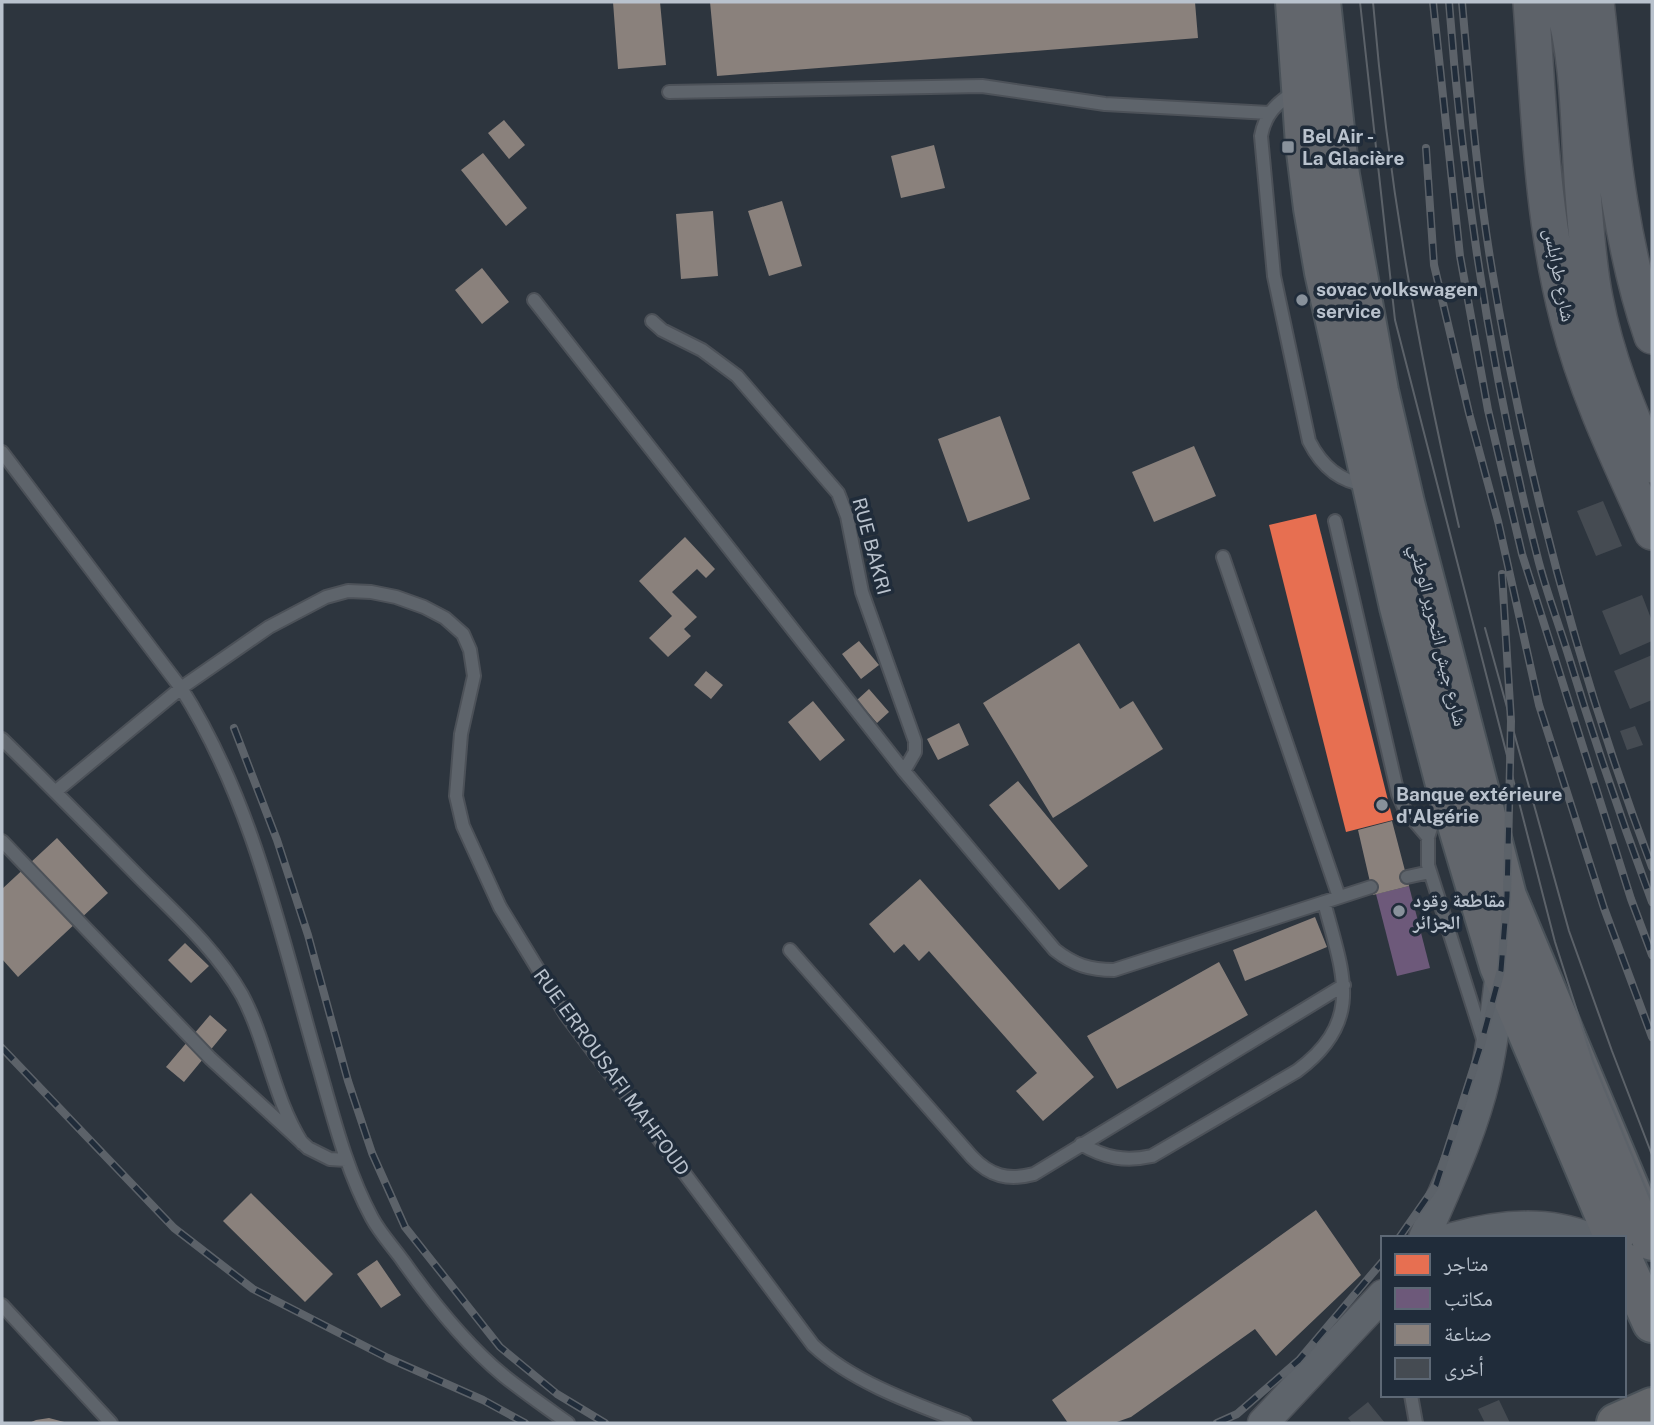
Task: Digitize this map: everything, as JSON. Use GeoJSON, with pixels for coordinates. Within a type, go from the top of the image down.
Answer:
{"type":"FeatureCollection","features":[{"type":"Feature","properties":{"kind":"highway","name":"شارع جيش التحرير الوطني"},"geometry":{"type":"LineString","coordinates":[[1295,2],[1313,208],[1324,272],[1399,607],[1446,788],[1613,1236]]}},
{"type":"Feature","properties":{"kind":"highway","name":"شارع جيش التحرير الوطني"},"geometry":{"type":"LineString","coordinates":[[1321,2],[1329,94],[1342,187],[1378,391],[1507,896],[1506,952],[1652,1241]]}},
{"type":"Feature","properties":{"kind":"highway"},"geometry":{"type":"LineString","coordinates":[[1626,1266],[1652,1323]]}},
{"type":"Feature","properties":{"kind":"highway"},"geometry":{"type":"LineString","coordinates":[[1616,1423],[1652,1407]]}},
{"type":"Feature","properties":{"kind":"main road","name":"شارع طرابلس"},"geometry":{"type":"LineString","coordinates":[[1531,2],[1549,215],[1560,286],[1568,321],[1590,389],[1652,532]]}},
{"type":"Feature","properties":{"kind":"main road"},"geometry":{"type":"LineString","coordinates":[[1562,2],[1572,54],[1583,194],[1595,298],[1622,394],[1652,465]]}},
{"type":"Feature","properties":{"kind":"main road"},"geometry":{"type":"LineString","coordinates":[[1596,2],[1622,219],[1652,336]]}},
{"type":"Feature","properties":{"kind":"street"},"geometry":{"type":"LineString","coordinates":[[1425,1236],[1472,1122],[1489,1054],[1506,952]]}},
{"type":"Feature","properties":{"kind":"street"},"geometry":{"type":"LineString","coordinates":[[1470,1235],[1532,1227],[1581,1236]]}},
{"type":"Feature","properties":{"kind":"street"},"geometry":{"type":"LineString","coordinates":[[1263,1423],[1381,1297]]}},
{"type":"Feature","properties":{"kind":"lane"},"geometry":{"type":"LineString","coordinates":[[669,92],[982,86],[1105,104],[1269,113]]}},
{"type":"Feature","properties":{"kind":"lane"},"geometry":{"type":"LineString","coordinates":[[1301,89],[1269,113],[1261,136],[1274,276],[1309,441],[1317,456],[1334,473],[1356,484],[1373,486]]}},
{"type":"Feature","properties":{"kind":"lane"},"geometry":{"type":"LineString","coordinates":[[534,300],[904,771],[1055,950],[1068,960],[1082,967],[1114,970],[1371,887]]}},
{"type":"Feature","properties":{"kind":"lane","name":"RUE BAKRI"},"geometry":{"type":"LineString","coordinates":[[652,321],[662,331],[702,350],[737,376],[838,493],[847,516],[862,592],[915,741],[915,752],[904,771]]}},
{"type":"Feature","properties":{"kind":"lane"},"geometry":{"type":"LineString","coordinates":[[2,452],[181,688],[214,746],[249,832],[346,1160],[373,1221],[419,1284],[460,1333],[503,1375],[568,1423]]}},
{"type":"Feature","properties":{"kind":"lane"},"geometry":{"type":"LineString","coordinates":[[1335,521],[1398,794],[1410,818],[1428,837]]}},
{"type":"Feature","properties":{"kind":"lane"},"geometry":{"type":"LineString","coordinates":[[1223,558],[1339,897]]}},
{"type":"Feature","properties":{"kind":"lane","name":"RUE ERROUSAFI MAHFOUD"},"geometry":{"type":"LineString","coordinates":[[55,792],[181,688],[279,621],[326,597],[348,592],[371,592],[396,597],[445,618],[463,634],[470,650],[474,676],[461,734],[456,796],[463,825],[500,907],[566,1016],[813,1345],[854,1376],[965,1423]]}},
{"type":"Feature","properties":{"kind":"lane"},"geometry":{"type":"LineString","coordinates":[[2,739],[210,950],[242,995],[280,1098],[302,1143]]}},
{"type":"Feature","properties":{"kind":"lane"},"geometry":{"type":"LineString","coordinates":[[1446,788],[1428,837],[1430,872],[1489,1054]]}},
{"type":"Feature","properties":{"kind":"lane"},"geometry":{"type":"LineString","coordinates":[[2,841],[210,1058],[302,1143],[322,1156],[346,1160]]}},
{"type":"Feature","properties":{"kind":"lane"},"geometry":{"type":"LineString","coordinates":[[1407,877],[1430,872]]}},
{"type":"Feature","properties":{"kind":"lane"},"geometry":{"type":"LineString","coordinates":[[1082,1144],[1098,1154],[1115,1159],[1134,1160],[1152,1156],[1297,1071],[1318,1055],[1334,1035],[1342,1010],[1344,985],[1324,902]]}},
{"type":"Feature","properties":{"kind":"lane"},"geometry":{"type":"LineString","coordinates":[[790,950],[981,1167],[1000,1176],[1021,1178],[1034,1174],[1344,985]]}},
{"type":"Feature","properties":{"kind":"lane"},"geometry":{"type":"LineString","coordinates":[[2,1305],[111,1423]]}},
{"type":"Feature","properties":{"kind":"lane"},"geometry":{"type":"LineString","coordinates":[[1411,1397],[1416,1423]]}},
{"type":"Feature","properties":{"kind":"building: متاجر"},"geometry":{"type":"Polygon","coordinates":[[[1316,514],[1393,820],[1346,832],[1269,525],[1316,514]]]}},
{"type":"Feature","properties":{"kind":"building: مكاتب"},"geometry":{"type":"Polygon","coordinates":[[[1409,886],[1430,968],[1397,976],[1376,894],[1409,886]]]}},
{"type":"Feature","properties":{"kind":"building: صناعة"},"geometry":{"type":"Polygon","coordinates":[[[613,2],[660,2],[666,65],[618,69],[613,2]]]}},
{"type":"Feature","properties":{"kind":"building: صناعة"},"geometry":{"type":"Polygon","coordinates":[[[710,2],[1195,2],[1198,38],[717,76],[710,2]]]}},
{"type":"Feature","properties":{"kind":"building: صناعة"},"geometry":{"type":"Polygon","coordinates":[[[504,120],[525,145],[509,159],[488,133],[504,120]]]}},
{"type":"Feature","properties":{"kind":"building: صناعة"},"geometry":{"type":"Polygon","coordinates":[[[934,145],[945,188],[901,198],[891,156],[934,145]]]}},
{"type":"Feature","properties":{"kind":"building: صناعة"},"geometry":{"type":"Polygon","coordinates":[[[483,153],[527,208],[506,226],[461,170],[483,153]]]}},
{"type":"Feature","properties":{"kind":"building: صناعة"},"geometry":{"type":"Polygon","coordinates":[[[782,201],[802,266],[769,276],[748,211],[782,201]]]}},
{"type":"Feature","properties":{"kind":"building: صناعة"},"geometry":{"type":"Polygon","coordinates":[[[713,211],[718,276],[681,279],[676,214],[713,211]]]}},
{"type":"Feature","properties":{"kind":"building: صناعة"},"geometry":{"type":"Polygon","coordinates":[[[482,268],[509,302],[482,324],[455,290],[482,268]]]}},
{"type":"Feature","properties":{"kind":"building: صناعة"},"geometry":{"type":"Polygon","coordinates":[[[1000,416],[1030,499],[968,522],[938,439],[1000,416]]]}},
{"type":"Feature","properties":{"kind":"building: صناعة"},"geometry":{"type":"Polygon","coordinates":[[[1194,446],[1216,496],[1154,522],[1132,472],[1194,446]]]}},
{"type":"Feature","properties":{"kind":"building: صناعة"},"geometry":{"type":"Polygon","coordinates":[[[685,537],[715,569],[706,578],[697,569],[672,592],[697,617],[684,629],[691,636],[668,657],[649,638],[672,616],[639,581],[685,537]]]}},
{"type":"Feature","properties":{"kind":"building: صناعة"},"geometry":{"type":"Polygon","coordinates":[[[859,641],[879,665],[861,679],[842,654],[859,641]]]}},
{"type":"Feature","properties":{"kind":"building: صناعة"},"geometry":{"type":"Polygon","coordinates":[[[1079,643],[1120,709],[1133,701],[1163,749],[1053,818],[983,703],[1079,643]]]}},
{"type":"Feature","properties":{"kind":"building: صناعة"},"geometry":{"type":"Polygon","coordinates":[[[706,671],[723,685],[711,699],[694,685],[706,671]]]}},
{"type":"Feature","properties":{"kind":"building: صناعة"},"geometry":{"type":"Polygon","coordinates":[[[869,689],[889,712],[877,723],[857,700],[869,689]]]}},
{"type":"Feature","properties":{"kind":"building: صناعة"},"geometry":{"type":"Polygon","coordinates":[[[813,701],[845,740],[820,761],[788,722],[813,701]]]}},
{"type":"Feature","properties":{"kind":"building: صناعة"},"geometry":{"type":"Polygon","coordinates":[[[959,723],[969,745],[938,760],[927,739],[959,723]]]}},
{"type":"Feature","properties":{"kind":"building: صناعة"},"geometry":{"type":"Polygon","coordinates":[[[1018,781],[1088,866],[1059,890],[989,805],[1018,781]]]}},
{"type":"Feature","properties":{"kind":"building: صناعة"},"geometry":{"type":"Polygon","coordinates":[[[1392,821],[1409,886],[1373,895],[1358,830],[1392,821]]]}},
{"type":"Feature","properties":{"kind":"building: صناعة"},"geometry":{"type":"Polygon","coordinates":[[[57,838],[108,893],[18,977],[2,959],[2,889],[57,838]]]}},
{"type":"Feature","properties":{"kind":"building: صناعة"},"geometry":{"type":"Polygon","coordinates":[[[920,879],[1094,1077],[1043,1121],[1016,1091],[1037,1073],[929,951],[919,961],[904,944],[894,953],[869,924],[920,879]]]}},
{"type":"Feature","properties":{"kind":"building: صناعة"},"geometry":{"type":"Polygon","coordinates":[[[1315,917],[1327,947],[1245,981],[1233,950],[1315,917]]]}},
{"type":"Feature","properties":{"kind":"building: صناعة"},"geometry":{"type":"Polygon","coordinates":[[[185,943],[209,966],[191,983],[168,960],[185,943]]]}},
{"type":"Feature","properties":{"kind":"building: صناعة"},"geometry":{"type":"Polygon","coordinates":[[[1219,962],[1248,1015],[1117,1089],[1087,1036],[1219,962]]]}},
{"type":"Feature","properties":{"kind":"building: صناعة"},"geometry":{"type":"Polygon","coordinates":[[[210,1015],[227,1030],[184,1082],[166,1067],[210,1015]]]}},
{"type":"Feature","properties":{"kind":"building: صناعة"},"geometry":{"type":"Polygon","coordinates":[[[251,1193],[333,1274],[305,1302],[223,1221],[251,1193]]]}},
{"type":"Feature","properties":{"kind":"building: صناعة"},"geometry":{"type":"Polygon","coordinates":[[[1316,1210],[1361,1275],[1276,1356],[1255,1329],[1131,1417],[1114,1423],[1068,1423],[1052,1400],[1316,1210]]]}},
{"type":"Feature","properties":{"kind":"building: صناعة"},"geometry":{"type":"Polygon","coordinates":[[[377,1260],[401,1295],[381,1308],[357,1274],[377,1260]]]}},
{"type":"Feature","properties":{"kind":"building: صناعة"},"geometry":{"type":"Polygon","coordinates":[[[49,1418],[68,1423],[29,1423],[36,1420],[49,1418]]]}},
{"type":"Feature","properties":{"kind":"building: أخرى"},"geometry":{"type":"Polygon","coordinates":[[[1603,501],[1622,546],[1596,556],[1577,511],[1603,501]]]}},
{"type":"Feature","properties":{"kind":"building: أخرى"},"geometry":{"type":"Polygon","coordinates":[[[1642,595],[1652,621],[1652,641],[1620,655],[1602,611],[1642,595]]]}},
{"type":"Feature","properties":{"kind":"building: أخرى"},"geometry":{"type":"Polygon","coordinates":[[[1652,655],[1652,700],[1630,709],[1614,671],[1652,655]]]}},
{"type":"Feature","properties":{"kind":"building: أخرى"},"geometry":{"type":"Polygon","coordinates":[[[1635,726],[1643,745],[1627,750],[1620,731],[1635,726]]]}},
{"type":"Feature","properties":{"kind":"building: أخرى"},"geometry":{"type":"Polygon","coordinates":[[[1499,1400],[1510,1423],[1485,1423],[1478,1409],[1499,1400]]]}},
{"type":"Feature","properties":{"kind":"building: أخرى"},"geometry":{"type":"Polygon","coordinates":[[[1368,1402],[1385,1423],[1352,1423],[1348,1418],[1368,1402]]]}},
{"type":"Feature","properties":{"kind":"tram line"},"geometry":{"type":"LineString","coordinates":[[1360,2],[1395,320],[1555,942],[1593,1061],[1652,1203]]}},
{"type":"Feature","properties":{"kind":"tram line"},"geometry":{"type":"LineString","coordinates":[[1373,2],[1387,135],[1406,266],[1430,396],[1459,527]]}},
{"type":"Feature","properties":{"kind":"tram line"},"geometry":{"type":"LineString","coordinates":[[1485,628],[1569,931],[1652,1155]]}},
{"type":"Feature","properties":{"kind":"railway"},"geometry":{"type":"LineString","coordinates":[[1433,2],[1460,256],[1488,410],[1522,554],[1631,899],[1652,955]]}},
{"type":"Feature","properties":{"kind":"railway"},"geometry":{"type":"LineString","coordinates":[[1449,2],[1462,141],[1481,280],[1521,487],[1547,591],[1652,902]]}},
{"type":"Feature","properties":{"kind":"railway"},"geometry":{"type":"LineString","coordinates":[[1462,2],[1474,136],[1487,237],[1521,422],[1557,573],[1578,647],[1652,867]]}},
{"type":"Feature","properties":{"kind":"railway"},"geometry":{"type":"LineString","coordinates":[[1426,148],[1434,265],[1498,521],[1539,705],[1604,908],[1652,1037]]}},
{"type":"Feature","properties":{"kind":"railway"},"geometry":{"type":"LineString","coordinates":[[1400,1236],[1436,1185],[1480,1048],[1501,970],[1507,896],[1511,721],[1502,574]]}},
{"type":"Feature","properties":{"kind":"railway"},"geometry":{"type":"LineString","coordinates":[[234,728],[277,840],[308,935],[348,1081],[372,1153],[405,1227],[500,1347],[557,1394],[605,1423]]}},
{"type":"Feature","properties":{"kind":"railway"},"geometry":{"type":"LineString","coordinates":[[2,1048],[174,1228],[253,1289],[388,1358],[483,1400],[525,1423]]}},
{"type":"Feature","properties":{"kind":"railway"},"geometry":{"type":"LineString","coordinates":[[1217,1423],[1237,1414],[1299,1360],[1381,1263]]}},
{"type":"Feature","properties":{"kind":"place","name":"Bel Air - La Glacière"},"geometry":{"type":"Point","coordinates":[1288,147]}},
{"type":"Feature","properties":{"kind":"place","name":"sovac volkswagen service"},"geometry":{"type":"Point","coordinates":[1302,300]}},
{"type":"Feature","properties":{"kind":"place","name":"Banque extérieure d'Algérie"},"geometry":{"type":"Point","coordinates":[1382,805]}},
{"type":"Feature","properties":{"kind":"place","name":"مقاطعة وقود الجزائر"},"geometry":{"type":"Point","coordinates":[1399,911]}}]}
